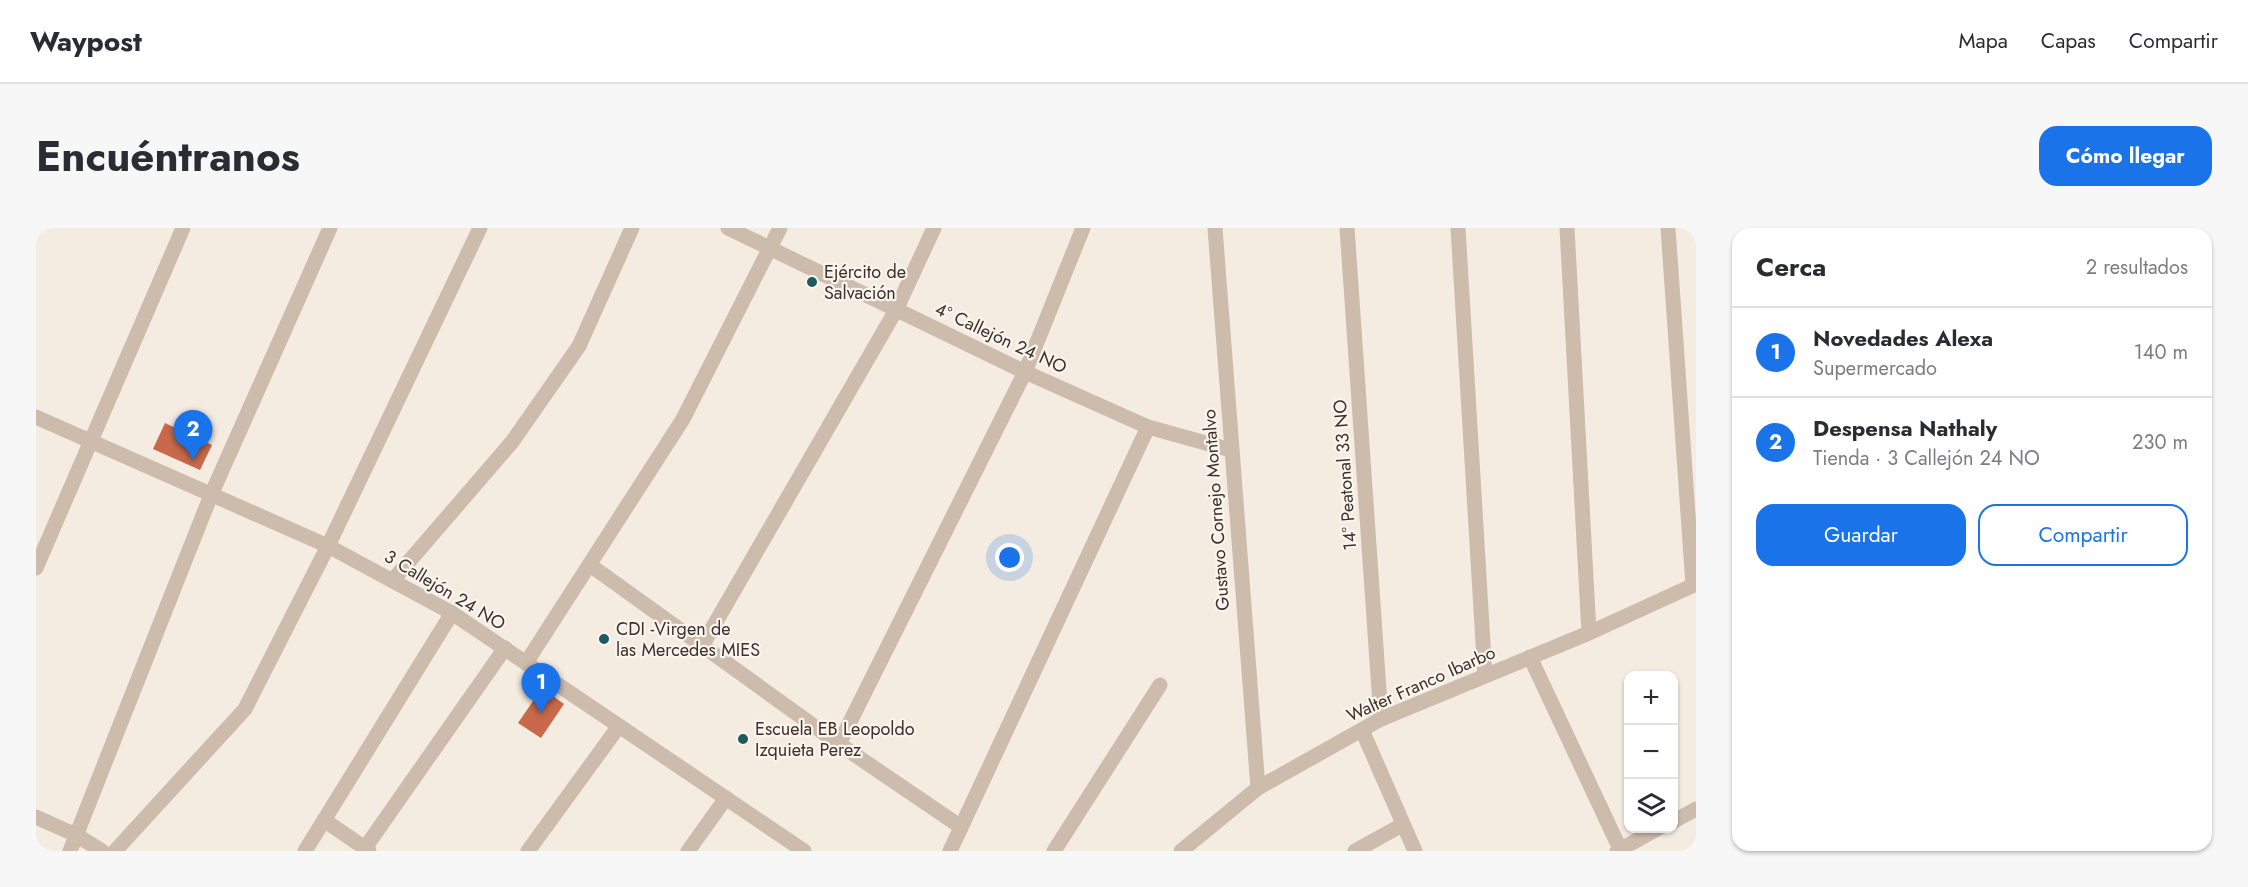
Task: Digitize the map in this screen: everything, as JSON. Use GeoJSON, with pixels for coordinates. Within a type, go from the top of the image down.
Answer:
{"type":"FeatureCollection","features":[{"type":"Feature","properties":{"kind":"street"},"geometry":{"type":"LineString","coordinates":[[36,568],[183,228]]}},
{"type":"Feature","properties":{"kind":"street"},"geometry":{"type":"LineString","coordinates":[[69,851],[211,495],[330,228]]}},
{"type":"Feature","properties":{"kind":"street"},"geometry":{"type":"LineString","coordinates":[[115,851],[245,709],[328,546],[480,228]]}},
{"type":"Feature","properties":{"kind":"street"},"geometry":{"type":"LineString","coordinates":[[393,580],[512,442],[579,346],[632,228]]}},
{"type":"Feature","properties":{"kind":"street","name":"4° Callejón 24 NO"},"geometry":{"type":"LineString","coordinates":[[728,228],[1025,372],[1148,427],[1231,450]]}},
{"type":"Feature","properties":{"kind":"street"},"geometry":{"type":"LineString","coordinates":[[526,663],[683,419],[780,228]]}},
{"type":"Feature","properties":{"kind":"street"},"geometry":{"type":"LineString","coordinates":[[702,646],[896,310],[933,228]]}},
{"type":"Feature","properties":{"kind":"street"},"geometry":{"type":"LineString","coordinates":[[839,744],[1025,372],[1083,228]]}},
{"type":"Feature","properties":{"kind":"street","name":"Gustavo Cornejo Montalvo"},"geometry":{"type":"LineString","coordinates":[[1215,228],[1258,788]]}},
{"type":"Feature","properties":{"kind":"street","name":"14° Peatonal 33 NO"},"geometry":{"type":"LineString","coordinates":[[1347,228],[1382,719]]}},
{"type":"Feature","properties":{"kind":"street"},"geometry":{"type":"LineString","coordinates":[[1458,228],[1485,676]]}},
{"type":"Feature","properties":{"kind":"street"},"geometry":{"type":"LineString","coordinates":[[1567,228],[1589,633]]}},
{"type":"Feature","properties":{"kind":"street"},"geometry":{"type":"LineString","coordinates":[[1668,228],[1694,585]]}},
{"type":"Feature","properties":{"kind":"street","name":"3 Callejón 24 NO"},"geometry":{"type":"LineString","coordinates":[[36,417],[328,546],[452,613],[804,851]]}},
{"type":"Feature","properties":{"kind":"street"},"geometry":{"type":"LineString","coordinates":[[950,851],[1148,427]]}},
{"type":"Feature","properties":{"kind":"street"},"geometry":{"type":"LineString","coordinates":[[590,565],[839,744],[961,827]]}},
{"type":"Feature","properties":{"kind":"street","name":"Walter Franco Ibarbo"},"geometry":{"type":"LineString","coordinates":[[1181,851],[1258,788],[1382,719],[1589,633],[1694,585]]}},
{"type":"Feature","properties":{"kind":"street"},"geometry":{"type":"LineString","coordinates":[[305,851],[452,613]]}},
{"type":"Feature","properties":{"kind":"street"},"geometry":{"type":"LineString","coordinates":[[324,820],[367,849],[505,648]]}},
{"type":"Feature","properties":{"kind":"street"},"geometry":{"type":"LineString","coordinates":[[1530,657],[1619,850],[1650,833]]}},
{"type":"Feature","properties":{"kind":"street"},"geometry":{"type":"LineString","coordinates":[[1054,851],[1160,685]]}},
{"type":"Feature","properties":{"kind":"street"},"geometry":{"type":"LineString","coordinates":[[528,851],[619,726]]}},
{"type":"Feature","properties":{"kind":"street"},"geometry":{"type":"LineString","coordinates":[[1362,730],[1415,851]]}},
{"type":"Feature","properties":{"kind":"street"},"geometry":{"type":"LineString","coordinates":[[688,851],[726,798]]}},
{"type":"Feature","properties":{"kind":"street"},"geometry":{"type":"LineString","coordinates":[[1678,819],[1696,809]]}},
{"type":"Feature","properties":{"kind":"street"},"geometry":{"type":"LineString","coordinates":[[36,817],[76,835],[102,851]]}},
{"type":"Feature","properties":{"kind":"street"},"geometry":{"type":"LineString","coordinates":[[1355,851],[1402,825]]}},
{"type":"Feature","properties":{"kind":"building"},"geometry":{"type":"Polygon","coordinates":[[[165,423],[212,445],[200,470],[153,449],[165,423]]]}},
{"type":"Feature","properties":{"kind":"building"},"geometry":{"type":"Polygon","coordinates":[[[542,688],[564,704],[541,738],[518,723],[542,688]]]}},
{"type":"Feature","properties":{"kind":"place","name":"Ejército de Salvación"},"geometry":{"type":"Point","coordinates":[812,282]}},
{"type":"Feature","properties":{"kind":"place","name":"Despensa Nathaly"},"geometry":{"type":"Point","coordinates":[193,460]}},
{"type":"Feature","properties":{"kind":"place","name":"CDI -Virgen de las Mercedes MIES"},"geometry":{"type":"Point","coordinates":[604,639]}},
{"type":"Feature","properties":{"kind":"place","name":"Novedades Alexa"},"geometry":{"type":"Point","coordinates":[541,713]}},
{"type":"Feature","properties":{"kind":"place","name":"Escuela EB Leopoldo Izquieta Perez"},"geometry":{"type":"Point","coordinates":[743,739]}}]}
